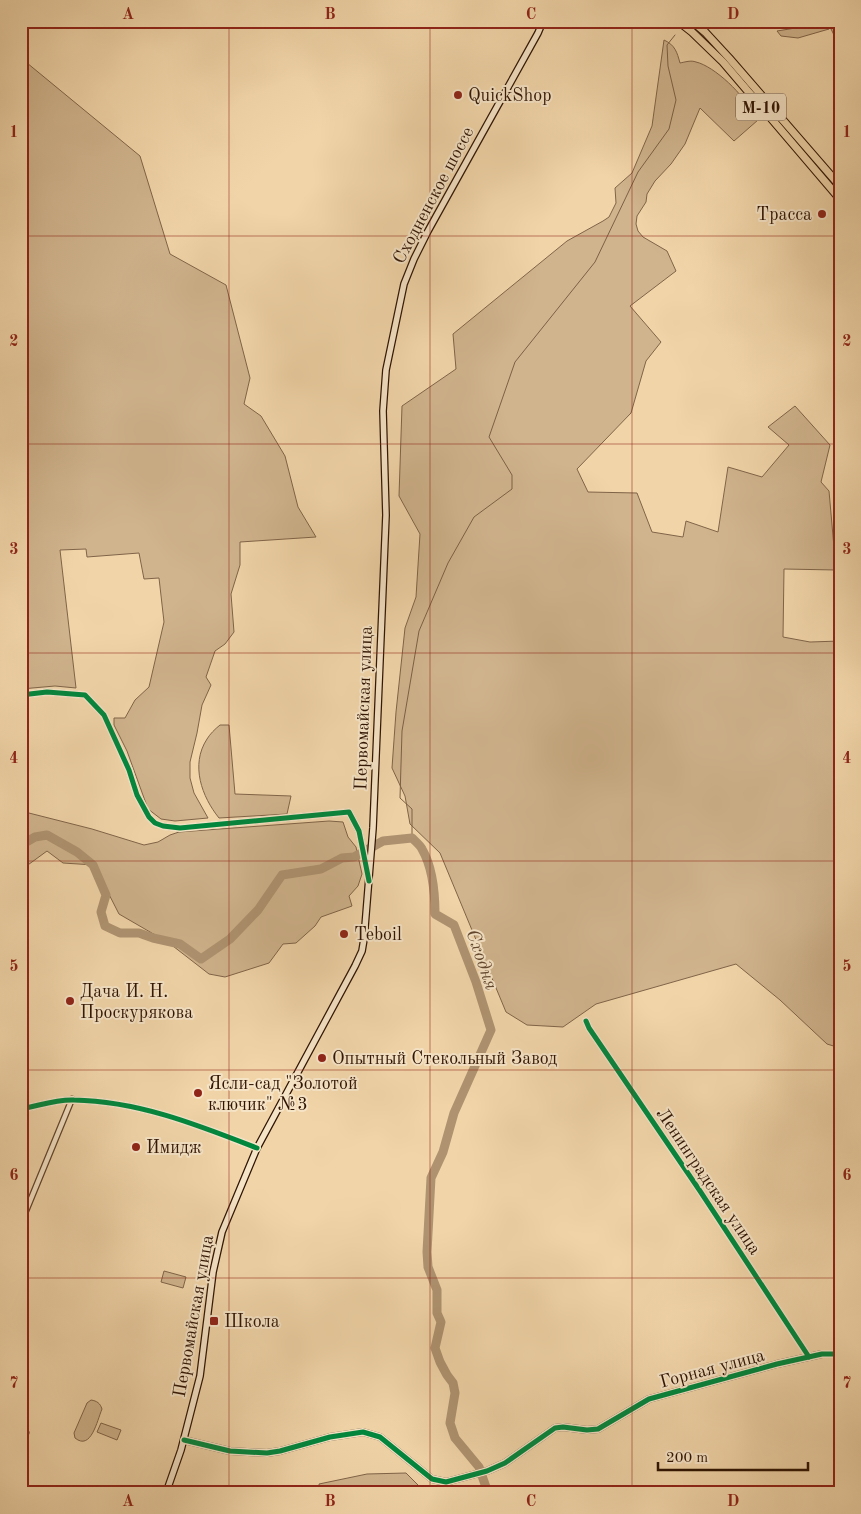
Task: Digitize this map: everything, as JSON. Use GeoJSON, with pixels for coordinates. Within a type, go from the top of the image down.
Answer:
{"type":"FeatureCollection","features":[{"type":"Feature","properties":{"kind":"highway","name":"М-10"},"geometry":{"type":"LineString","coordinates":[[678,21],[723,62],[840,199]]}},
{"type":"Feature","properties":{"kind":"highway","name":"М-10"},"geometry":{"type":"LineString","coordinates":[[692,21],[705,32],[752,84],[840,186]]}},
{"type":"Feature","properties":{"kind":"main road","name":"Сходненское шоссе"},"geometry":{"type":"LineString","coordinates":[[386,515],[384,411],[386,370],[404,284],[428,231],[543,21]]}},
{"type":"Feature","properties":{"kind":"main road","name":"Первомайская улица"},"geometry":{"type":"LineString","coordinates":[[166,1493],[184,1440],[200,1376],[216,1256],[222,1232],[257,1148],[359,959],[364,939],[369,882],[368,861],[373,828],[386,515]]}},
{"type":"Feature","properties":{"kind":"street"},"geometry":{"type":"LineString","coordinates":[[21,695],[47,692],[85,695],[104,715],[130,770],[137,796],[149,817],[155,823],[180,828],[349,812],[359,831],[368,861]]}},
{"type":"Feature","properties":{"kind":"street","name":"Ленинградская улица"},"geometry":{"type":"LineString","coordinates":[[586,1020],[589,1028],[700,1191],[809,1357]]}},
{"type":"Feature","properties":{"kind":"street"},"geometry":{"type":"LineString","coordinates":[[21,1109],[72,1099],[122,1104],[179,1118],[257,1148]]}},
{"type":"Feature","properties":{"kind":"street"},"geometry":{"type":"LineString","coordinates":[[21,1223],[72,1099]]}},
{"type":"Feature","properties":{"kind":"street","name":"Горная улица"},"geometry":{"type":"LineString","coordinates":[[184,1440],[230,1450],[267,1453],[330,1437],[363,1432],[386,1441],[432,1479],[446,1482],[487,1471],[505,1463],[555,1428],[598,1429],[649,1399],[760,1368],[822,1354],[840,1354]]}},
{"type":"Feature","properties":{"kind":"shaded area"},"geometry":{"type":"Polygon","coordinates":[[[711,21],[802,21],[798,24],[745,22],[723,28],[718,23],[711,21]]]}},
{"type":"Feature","properties":{"kind":"shaded area"},"geometry":{"type":"Polygon","coordinates":[[[827,21],[840,21],[840,47],[827,21]]]}},
{"type":"Feature","properties":{"kind":"shaded area"},"geometry":{"type":"Polygon","coordinates":[[[820,24],[829,29],[798,38],[781,36],[777,31],[820,24]]]}},
{"type":"Feature","properties":{"kind":"shaded area"},"geometry":{"type":"Polygon","coordinates":[[[664,40],[675,49],[680,63],[696,62],[720,75],[743,99],[752,114],[758,116],[758,120],[734,141],[700,108],[685,144],[647,194],[646,202],[637,216],[636,224],[638,231],[643,237],[667,251],[676,271],[630,306],[661,342],[646,361],[631,413],[577,469],[588,492],[637,493],[652,532],[683,537],[686,521],[718,532],[728,467],[762,477],[789,445],[768,427],[795,406],[830,445],[821,482],[829,491],[836,570],[784,569],[783,637],[810,642],[840,641],[840,1048],[827,1044],[780,1000],[736,964],[596,1004],[563,1027],[527,1025],[506,1012],[440,853],[410,824],[405,796],[392,768],[405,628],[416,597],[420,534],[399,496],[402,406],[456,369],[453,334],[567,241],[609,217],[616,203],[615,188],[632,173],[652,126],[664,40]]]}},
{"type":"Feature","properties":{"kind":"shaded area"},"geometry":{"type":"Polygon","coordinates":[[[21,58],[140,156],[170,254],[226,285],[250,378],[244,404],[261,416],[285,456],[298,507],[316,537],[240,542],[240,565],[231,594],[234,632],[225,644],[215,651],[206,677],[211,685],[202,705],[190,762],[190,778],[194,793],[208,818],[175,821],[161,819],[148,809],[127,751],[114,725],[114,718],[125,718],[135,700],[149,687],[164,622],[159,578],[144,579],[139,553],[87,557],[86,549],[60,550],[76,688],[55,686],[21,689],[21,58]]]}},
{"type":"Feature","properties":{"kind":"shaded area"},"geometry":{"type":"Polygon","coordinates":[[[220,725],[229,725],[235,794],[291,796],[287,814],[219,818],[203,791],[200,780],[199,759],[207,739],[220,725]]]}},
{"type":"Feature","properties":{"kind":"shaded area"},"geometry":{"type":"Polygon","coordinates":[[[21,811],[92,829],[144,845],[158,842],[179,832],[329,821],[343,822],[348,837],[356,847],[362,874],[358,886],[349,896],[352,906],[321,917],[315,926],[296,943],[283,944],[269,963],[225,977],[209,974],[169,943],[119,914],[94,865],[63,863],[47,851],[21,870],[21,811]]]}},
{"type":"Feature","properties":{"kind":"shaded area"},"geometry":{"type":"Polygon","coordinates":[[[164,1271],[186,1277],[183,1288],[161,1282],[164,1271]]]}},
{"type":"Feature","properties":{"kind":"shaded area"},"geometry":{"type":"Polygon","coordinates":[[[91,1400],[98,1403],[102,1409],[93,1433],[85,1441],[81,1441],[75,1438],[74,1433],[87,1403],[91,1400]]]}},
{"type":"Feature","properties":{"kind":"shaded area"},"geometry":{"type":"Polygon","coordinates":[[[101,1423],[121,1430],[117,1440],[97,1432],[101,1423]]]}},
{"type":"Feature","properties":{"kind":"shaded area"},"geometry":{"type":"Polygon","coordinates":[[[406,1473],[426,1493],[320,1493],[319,1484],[367,1474],[406,1473]]]}},
{"type":"Feature","properties":{"kind":"waterway"},"geometry":{"type":"LineString","coordinates":[[826,21],[835,25],[840,22]]}},
{"type":"Feature","properties":{"kind":"waterway"},"geometry":{"type":"LineString","coordinates":[[412,838],[412,809],[400,798],[402,731],[419,631],[448,563],[474,517],[512,489],[512,475],[489,437],[515,362],[595,262],[638,172],[669,129],[676,100],[668,66],[667,45],[675,35]]}},
{"type":"Feature","properties":{"kind":"waterway","name":"Сходня"},"geometry":{"type":"LineString","coordinates":[[21,845],[35,837],[47,835],[77,852],[93,865],[106,895],[101,912],[105,926],[120,933],[139,933],[180,944],[201,959],[230,939],[258,910],[282,875],[321,869],[342,858],[354,857],[383,841],[412,838],[421,848],[426,856],[431,872],[435,914],[454,925],[476,982],[491,1030],[454,1113],[443,1152],[431,1178],[427,1252],[428,1267],[437,1290],[437,1313],[441,1322],[435,1348],[440,1362],[453,1383],[455,1393],[450,1423],[455,1438],[479,1467],[488,1493]]}},
{"type":"Feature","properties":{"kind":"cycle path"},"geometry":{"type":"LineString","coordinates":[[21,695],[47,692],[85,695],[104,715],[129,770],[137,795],[149,817],[155,823],[163,826],[180,828],[349,812],[359,831],[369,881]]}},
{"type":"Feature","properties":{"kind":"cycle path"},"geometry":{"type":"LineString","coordinates":[[586,1021],[809,1357]]}},
{"type":"Feature","properties":{"kind":"cycle path"},"geometry":{"type":"LineString","coordinates":[[21,1109],[68,1100],[98,1101],[167,1116],[257,1148]]}},
{"type":"Feature","properties":{"kind":"cycle path"},"geometry":{"type":"LineString","coordinates":[[184,1440],[230,1451],[267,1453],[330,1437],[363,1432],[380,1437],[432,1479],[446,1482],[487,1471],[505,1463],[555,1428],[598,1429],[649,1399],[777,1364],[822,1354],[840,1354]]}},
{"type":"Feature","properties":{"kind":"place","name":"QuickShop"},"geometry":{"type":"Point","coordinates":[458,95]}},
{"type":"Feature","properties":{"kind":"place","name":"Трасса"},"geometry":{"type":"Point","coordinates":[822,214]}},
{"type":"Feature","properties":{"kind":"place","name":"Teboil"},"geometry":{"type":"Point","coordinates":[344,934]}},
{"type":"Feature","properties":{"kind":"place","name":"Дача И. Н. Проскурякова"},"geometry":{"type":"Point","coordinates":[70,1001]}},
{"type":"Feature","properties":{"kind":"place","name":"Опытный Стекольный Завод"},"geometry":{"type":"Point","coordinates":[322,1058]}},
{"type":"Feature","properties":{"kind":"place","name":"Ясли-сад \"Золотой ключик\" №3"},"geometry":{"type":"Point","coordinates":[198,1093]}},
{"type":"Feature","properties":{"kind":"place","name":"Имидж"},"geometry":{"type":"Point","coordinates":[136,1147]}},
{"type":"Feature","properties":{"kind":"place","name":"Школа"},"geometry":{"type":"Point","coordinates":[214,1321]}}]}
